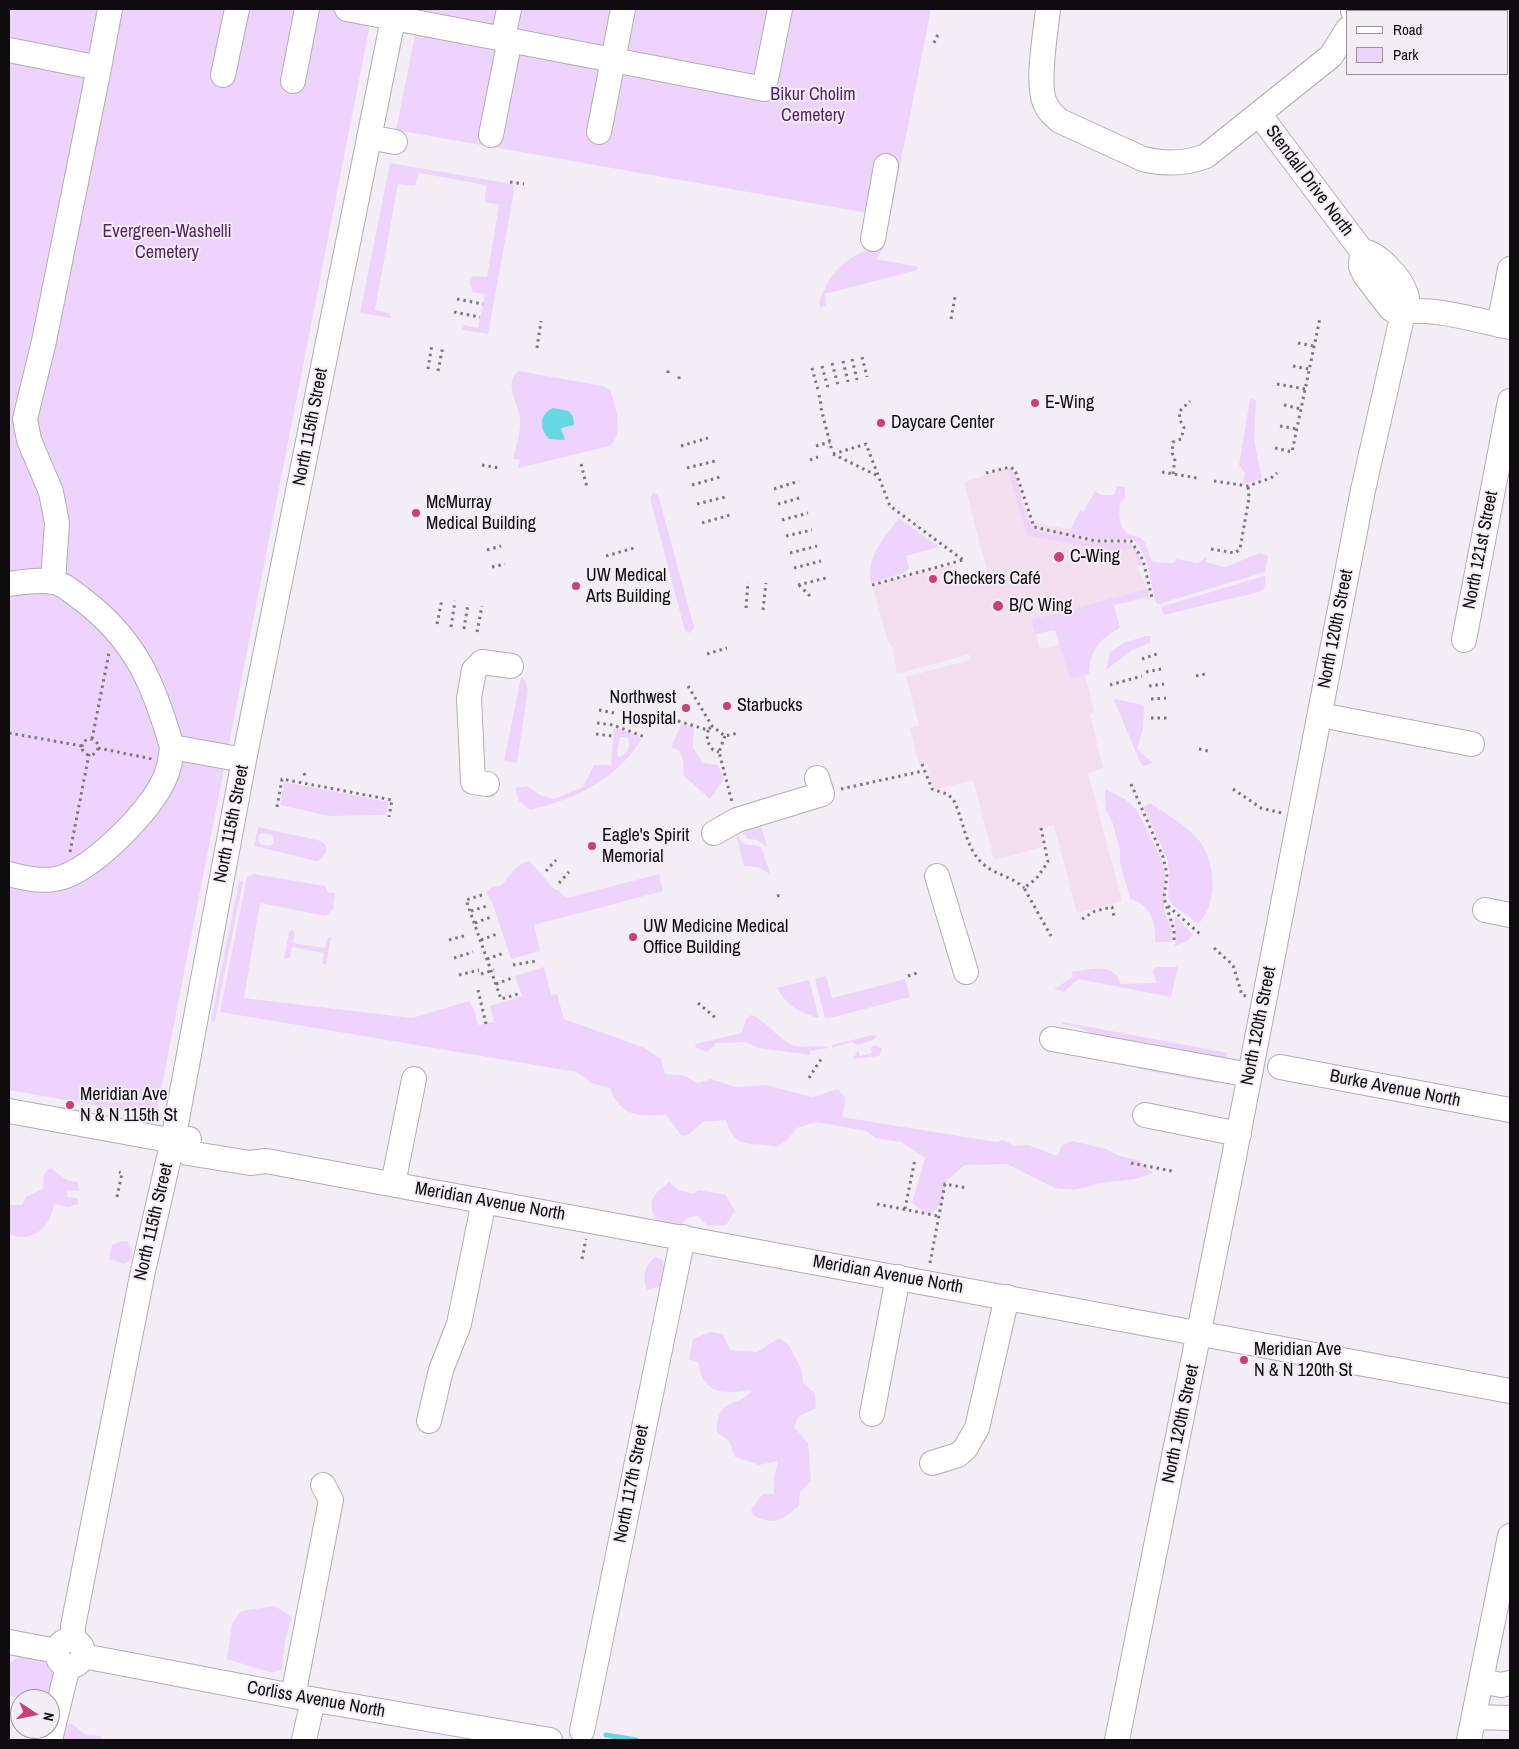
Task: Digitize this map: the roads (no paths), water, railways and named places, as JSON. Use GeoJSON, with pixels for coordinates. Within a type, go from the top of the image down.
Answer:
{"type":"FeatureCollection","features":[{"type":"Feature","properties":{"kind":"street"},"geometry":{"type":"LineString","coordinates":[[53,582],[57,523],[51,492],[29,440],[25,419],[44,342],[110,9]]}},
{"type":"Feature","properties":{"kind":"street"},"geometry":{"type":"LineString","coordinates":[[223,75],[237,9]]}},
{"type":"Feature","properties":{"kind":"street"},"geometry":{"type":"LineString","coordinates":[[293,81],[307,9]]}},
{"type":"Feature","properties":{"kind":"street"},"geometry":{"type":"LineString","coordinates":[[347,9],[394,13],[506,38],[614,59],[621,63],[764,89],[780,9]]}},
{"type":"Feature","properties":{"kind":"street"},"geometry":{"type":"LineString","coordinates":[[491,134],[509,9]]}},
{"type":"Feature","properties":{"kind":"street"},"geometry":{"type":"LineString","coordinates":[[599,132],[623,9]]}},
{"type":"Feature","properties":{"kind":"street"},"geometry":{"type":"LineString","coordinates":[[1048,9],[1042,87],[1044,102],[1050,113],[1060,121],[1143,159],[1170,162],[1206,156],[1259,114]]}},
{"type":"Feature","properties":{"kind":"street","name":"North 115th Street"},"geometry":{"type":"LineString","coordinates":[[50,1740],[70,1653],[73,1626],[142,1271],[177,1141],[244,760],[394,13]]}},
{"type":"Feature","properties":{"kind":"street","name":"Stendall Drive North"},"geometry":{"type":"LineString","coordinates":[[1346,32],[1331,56],[1259,114],[1362,251],[1370,252],[1383,260],[1406,293],[1407,303],[1394,325]]}},
{"type":"Feature","properties":{"kind":"street"},"geometry":{"type":"LineString","coordinates":[[9,50],[99,68]]}},
{"type":"Feature","properties":{"kind":"street"},"geometry":{"type":"LineString","coordinates":[[369,137],[395,142]]}},
{"type":"Feature","properties":{"kind":"street"},"geometry":{"type":"LineString","coordinates":[[873,239],[886,166]]}},
{"type":"Feature","properties":{"kind":"street"},"geometry":{"type":"LineString","coordinates":[[1394,325],[1420,311],[1505,326],[1510,269]]}},
{"type":"Feature","properties":{"kind":"street","name":"North 120th Street"},"geometry":{"type":"LineString","coordinates":[[1117,1740],[1239,1134],[1394,325]]}},
{"type":"Feature","properties":{"kind":"street","name":"North 121st Street"},"geometry":{"type":"LineString","coordinates":[[1464,640],[1510,401]]}},
{"type":"Feature","properties":{"kind":"street"},"geometry":{"type":"LineString","coordinates":[[9,584],[53,582],[66,587],[115,628],[137,656],[150,680],[171,755],[164,780],[136,820],[116,840],[80,869],[65,877],[39,879],[9,874]]}},
{"type":"Feature","properties":{"kind":"street"},"geometry":{"type":"LineString","coordinates":[[487,784],[473,782],[469,698],[474,670],[482,662],[511,666]]}},
{"type":"Feature","properties":{"kind":"street"},"geometry":{"type":"LineString","coordinates":[[1320,715],[1472,744]]}},
{"type":"Feature","properties":{"kind":"street"},"geometry":{"type":"LineString","coordinates":[[171,755],[244,760]]}},
{"type":"Feature","properties":{"kind":"street"},"geometry":{"type":"LineString","coordinates":[[714,833],[737,820],[822,794],[817,778]]}},
{"type":"Feature","properties":{"kind":"street"},"geometry":{"type":"LineString","coordinates":[[937,876],[966,972]]}},
{"type":"Feature","properties":{"kind":"street"},"geometry":{"type":"LineString","coordinates":[[1485,910],[1510,915]]}},
{"type":"Feature","properties":{"kind":"street"},"geometry":{"type":"LineString","coordinates":[[1052,1039],[1250,1075]]}},
{"type":"Feature","properties":{"kind":"street","name":"Burke Avenue North"},"geometry":{"type":"LineString","coordinates":[[1280,1067],[1510,1110]]}},
{"type":"Feature","properties":{"kind":"street"},"geometry":{"type":"LineString","coordinates":[[392,1184],[414,1079]]}},
{"type":"Feature","properties":{"kind":"street","name":"Meridian Avenue North"},"geometry":{"type":"LineString","coordinates":[[9,1111],[177,1141],[188,1153],[250,1163],[266,1161],[898,1276],[1510,1391]]}},
{"type":"Feature","properties":{"kind":"street"},"geometry":{"type":"LineString","coordinates":[[1145,1115],[1239,1134]]}},
{"type":"Feature","properties":{"kind":"street"},"geometry":{"type":"LineString","coordinates":[[429,1421],[441,1370],[459,1324],[484,1201]]}},
{"type":"Feature","properties":{"kind":"street","name":"North 117th Street"},"geometry":{"type":"LineString","coordinates":[[580,1737],[683,1237]]}},
{"type":"Feature","properties":{"kind":"street"},"geometry":{"type":"LineString","coordinates":[[872,1414],[898,1276]]}},
{"type":"Feature","properties":{"kind":"street"},"geometry":{"type":"LineString","coordinates":[[932,1462],[958,1455],[965,1449],[978,1428],[1007,1297]]}},
{"type":"Feature","properties":{"kind":"street"},"geometry":{"type":"LineString","coordinates":[[304,1740],[303,1698],[331,1500],[323,1485]]}},
{"type":"Feature","properties":{"kind":"street"},"geometry":{"type":"LineString","coordinates":[[1469,1740],[1510,1536]]}},
{"type":"Feature","properties":{"kind":"street","name":"Corliss Avenue North"},"geometry":{"type":"LineString","coordinates":[[9,1642],[303,1698],[550,1740]]}},
{"type":"Feature","properties":{"kind":"street"},"geometry":{"type":"LineString","coordinates":[[1481,1681],[1501,1685],[1510,1683]]}},
{"type":"Feature","properties":{"kind":"street"},"geometry":{"type":"LineString","coordinates":[[1474,1717],[1510,1718]]}},
{"type":"Feature","properties":{"kind":"water"},"geometry":{"type":"Polygon","coordinates":[[[553,408],[569,411],[573,417],[574,425],[561,428],[565,440],[549,439],[543,430],[543,418],[553,408]]]}},
{"type":"Feature","properties":{"kind":"waterway"},"geometry":{"type":"LineString","coordinates":[[606,1735],[636,1740]]}},
{"type":"Feature","properties":{"kind":"place","name":"E-Wing"},"geometry":{"type":"Point","coordinates":[1035,403]}},
{"type":"Feature","properties":{"kind":"place","name":"Daycare Center"},"geometry":{"type":"Point","coordinates":[881,423]}},
{"type":"Feature","properties":{"kind":"place","name":"McMurray Medical Building"},"geometry":{"type":"Point","coordinates":[416,513]}},
{"type":"Feature","properties":{"kind":"place","name":"C-Wing"},"geometry":{"type":"Point","coordinates":[1059,557]}},
{"type":"Feature","properties":{"kind":"place","name":"Checkers Café"},"geometry":{"type":"Point","coordinates":[933,579]}},
{"type":"Feature","properties":{"kind":"place","name":"UW Medical Arts Building"},"geometry":{"type":"Point","coordinates":[576,586]}},
{"type":"Feature","properties":{"kind":"place","name":"B/C Wing"},"geometry":{"type":"Point","coordinates":[998,606]}},
{"type":"Feature","properties":{"kind":"place","name":"Starbucks"},"geometry":{"type":"Point","coordinates":[727,706]}},
{"type":"Feature","properties":{"kind":"place","name":"Northwest Hospital"},"geometry":{"type":"Point","coordinates":[686,708]}},
{"type":"Feature","properties":{"kind":"place","name":"Eagle's Spirit Memorial"},"geometry":{"type":"Point","coordinates":[592,846]}},
{"type":"Feature","properties":{"kind":"place","name":"UW Medicine Medical Office Building"},"geometry":{"type":"Point","coordinates":[633,937]}},
{"type":"Feature","properties":{"kind":"place","name":"Meridian Ave N & N 115th St"},"geometry":{"type":"Point","coordinates":[70,1105]}},
{"type":"Feature","properties":{"kind":"place","name":"Meridian Ave N & N 120th St"},"geometry":{"type":"Point","coordinates":[1244,1360]}},
{"type":"Feature","properties":{"kind":"park label","name":"Bikur Cholim Cemetery"},"geometry":{"type":"Point","coordinates":[813,105]}},
{"type":"Feature","properties":{"kind":"park label","name":"Evergreen-Washelli Cemetery"},"geometry":{"type":"Point","coordinates":[167,242]}}]}
